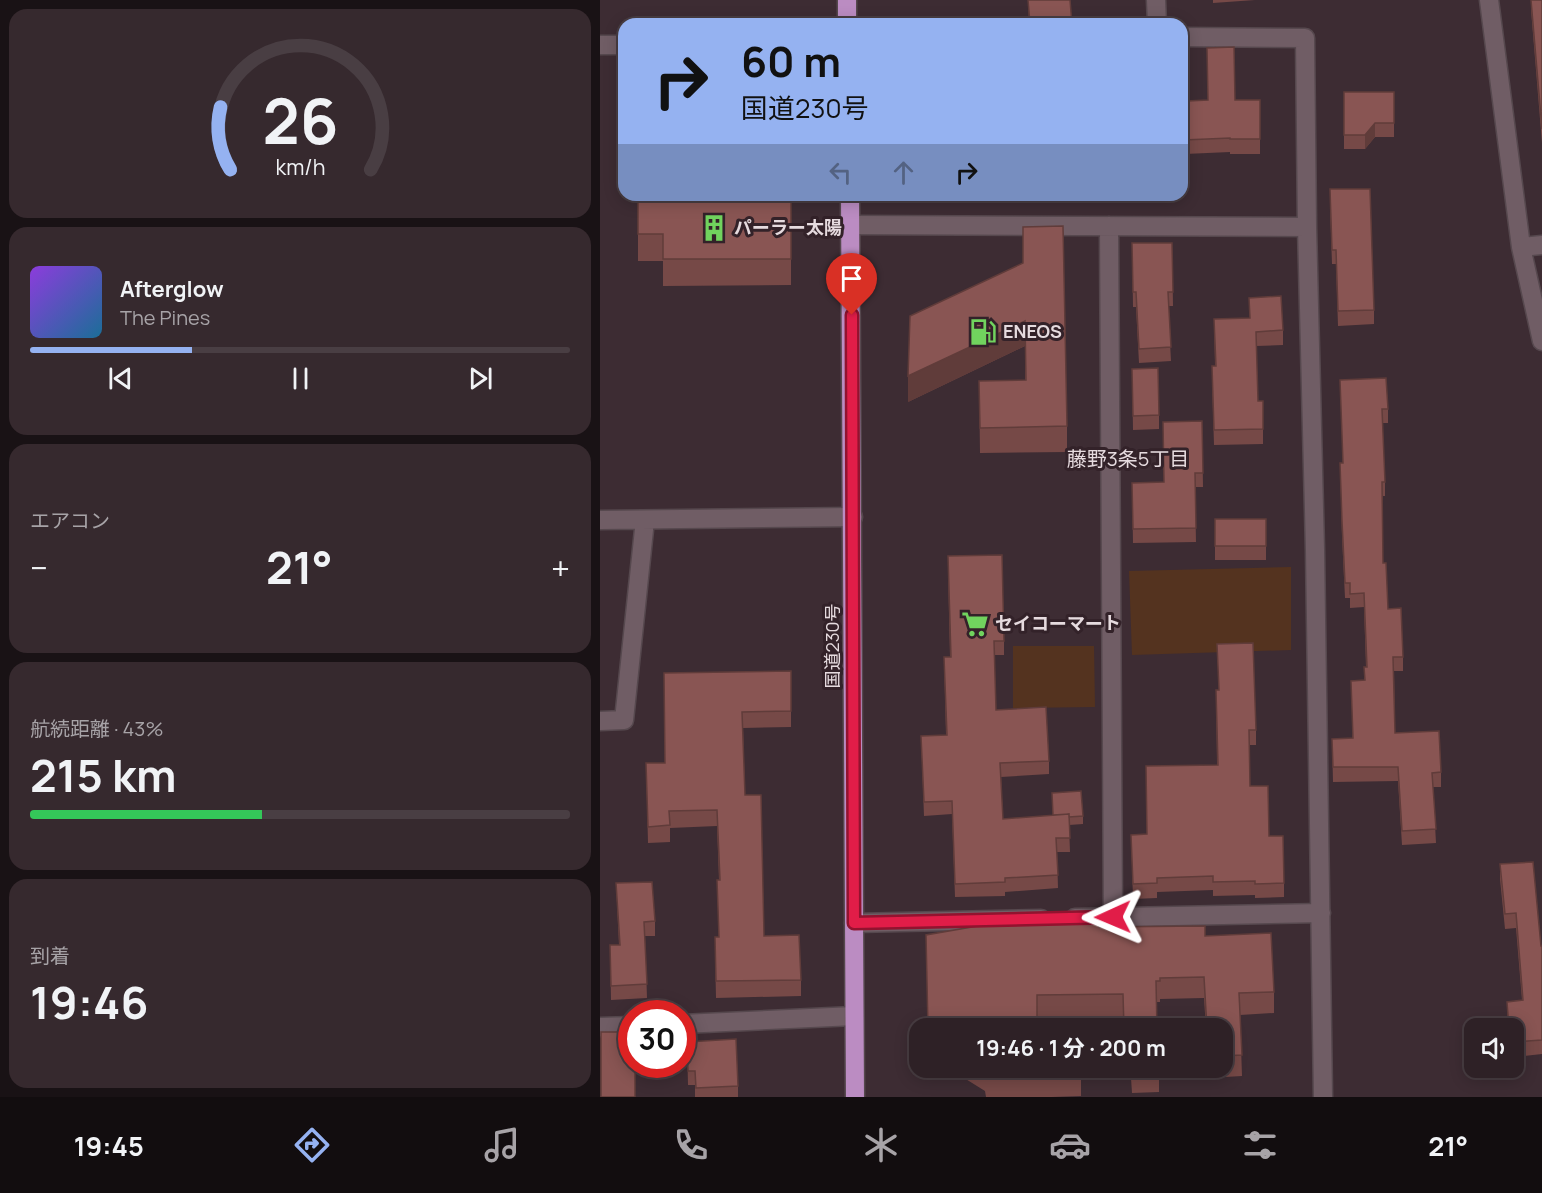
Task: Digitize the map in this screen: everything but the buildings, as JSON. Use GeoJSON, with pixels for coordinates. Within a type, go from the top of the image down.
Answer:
{"type":"FeatureCollection","features":[{"type":"Feature","properties":{"kind":"highway"},"geometry":{"type":"LineString","coordinates":[[847,0],[847,18]]}},
{"type":"Feature","properties":{"kind":"highway","name":"国道230号"},"geometry":{"type":"LineString","coordinates":[[850,201],[854,517],[855,1097]]}},
{"type":"Feature","properties":{"kind":"street"},"geometry":{"type":"LineString","coordinates":[[1156,0],[1157,18]]}},
{"type":"Feature","properties":{"kind":"street"},"geometry":{"type":"LineString","coordinates":[[1489,0],[1521,247],[1542,341]]}},
{"type":"Feature","properties":{"kind":"street"},"geometry":{"type":"LineString","coordinates":[[1188,37],[1305,38],[1323,1097]]}},
{"type":"Feature","properties":{"kind":"street"},"geometry":{"type":"LineString","coordinates":[[600,45],[618,45]]}},
{"type":"Feature","properties":{"kind":"street"},"geometry":{"type":"LineString","coordinates":[[851,225],[1307,227]]}},
{"type":"Feature","properties":{"kind":"street"},"geometry":{"type":"LineString","coordinates":[[1109,226],[1113,917]]}},
{"type":"Feature","properties":{"kind":"street"},"geometry":{"type":"LineString","coordinates":[[1521,247],[1542,245]]}},
{"type":"Feature","properties":{"kind":"street"},"geometry":{"type":"LineString","coordinates":[[600,520],[854,517]]}},
{"type":"Feature","properties":{"kind":"street"},"geometry":{"type":"LineString","coordinates":[[600,721],[624,720],[645,520]]}},
{"type":"Feature","properties":{"kind":"street"},"geometry":{"type":"LineString","coordinates":[[854,923],[1321,913]]}},
{"type":"Feature","properties":{"kind":"street"},"geometry":{"type":"LineString","coordinates":[[696,1023],[855,1016]]}},
{"type":"Feature","properties":{"kind":"street"},"geometry":{"type":"LineString","coordinates":[[600,1027],[618,1026]]}},
{"type":"Feature","properties":{"kind":"shaded area"},"geometry":{"type":"Polygon","coordinates":[[[1291,567],[1291,650],[1132,655],[1129,571],[1291,567]]]}},
{"type":"Feature","properties":{"kind":"shaded area"},"geometry":{"type":"Polygon","coordinates":[[[1013,646],[1094,646],[1095,707],[1013,708],[1013,646]]]}},
{"type":"Feature","properties":{"kind":"place","name":"パーラー太陽"},"geometry":{"type":"Point","coordinates":[714,228]}},
{"type":"Feature","properties":{"kind":"place","name":"ENEOS"},"geometry":{"type":"Point","coordinates":[983,332]}},
{"type":"Feature","properties":{"kind":"place","name":"セイコーマート"},"geometry":{"type":"Point","coordinates":[975,624]}},
{"type":"Feature","properties":{"kind":"district","name":"藤野3条5丁目"},"geometry":{"type":"Point","coordinates":[1128,459]}},
{"type":"Feature","properties":{"kind":"route"},"geometry":{"type":"LineString","coordinates":[[852,315],[854,923],[1113,917]]}}]}
